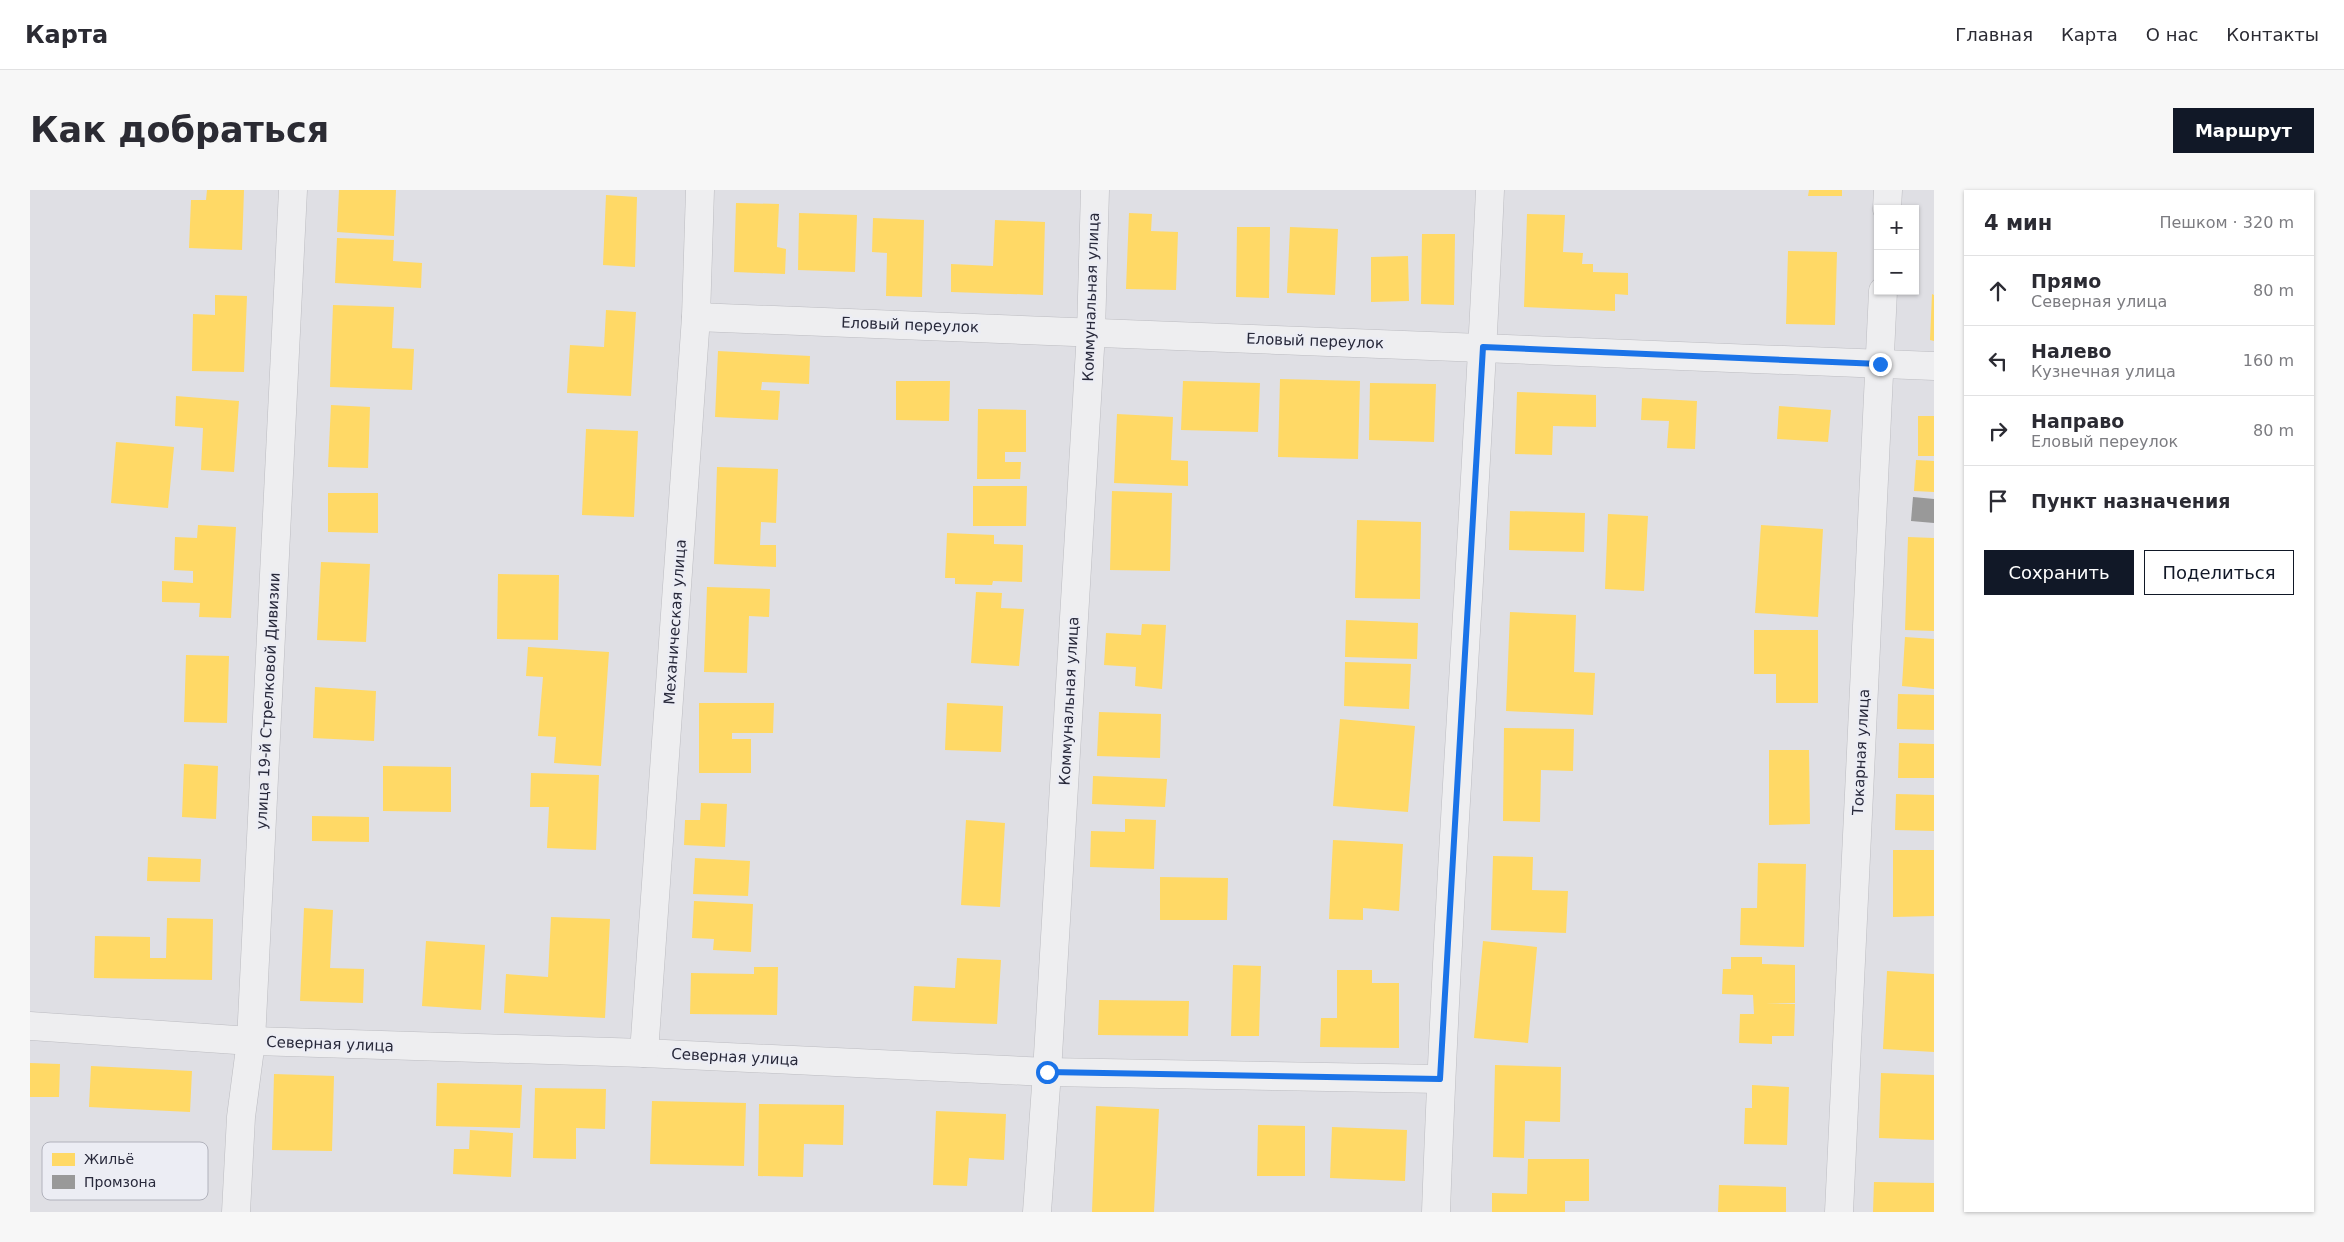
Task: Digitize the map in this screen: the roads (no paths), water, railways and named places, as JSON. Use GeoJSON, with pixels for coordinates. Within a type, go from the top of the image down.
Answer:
{"type":"FeatureCollection","features":[{"type":"Feature","properties":{"kind":"street","name":"улица 19-й Стрелковой Дивизии"},"geometry":{"type":"LineString","coordinates":[[236,1212],[242,1117],[251,1042],[293,190]]}},
{"type":"Feature","properties":{"kind":"street","name":"Механическая улица"},"geometry":{"type":"LineString","coordinates":[[644,1053],[696,317],[700,190]]}},
{"type":"Feature","properties":{"kind":"street","name":"Коммунальная улица"},"geometry":{"type":"LineString","coordinates":[[1037,1212],[1091,332],[1095,190]]}},
{"type":"Feature","properties":{"kind":"street"},"geometry":{"type":"LineString","coordinates":[[1436,1212],[1440,1079],[1483,347],[1490,190]]}},
{"type":"Feature","properties":{"kind":"street"},"geometry":{"type":"LineString","coordinates":[[1888,190],[1888,205]]}},
{"type":"Feature","properties":{"kind":"street","name":"Токарная улица"},"geometry":{"type":"LineString","coordinates":[[1839,1212],[1884,295]]}},
{"type":"Feature","properties":{"kind":"street","name":"Еловый переулок"},"geometry":{"type":"LineString","coordinates":[[696,317],[1934,366]]}},
{"type":"Feature","properties":{"kind":"street","name":"Северная улица"},"geometry":{"type":"LineString","coordinates":[[30,1026],[251,1042],[644,1053],[1047,1072],[1440,1079]]}}]}
